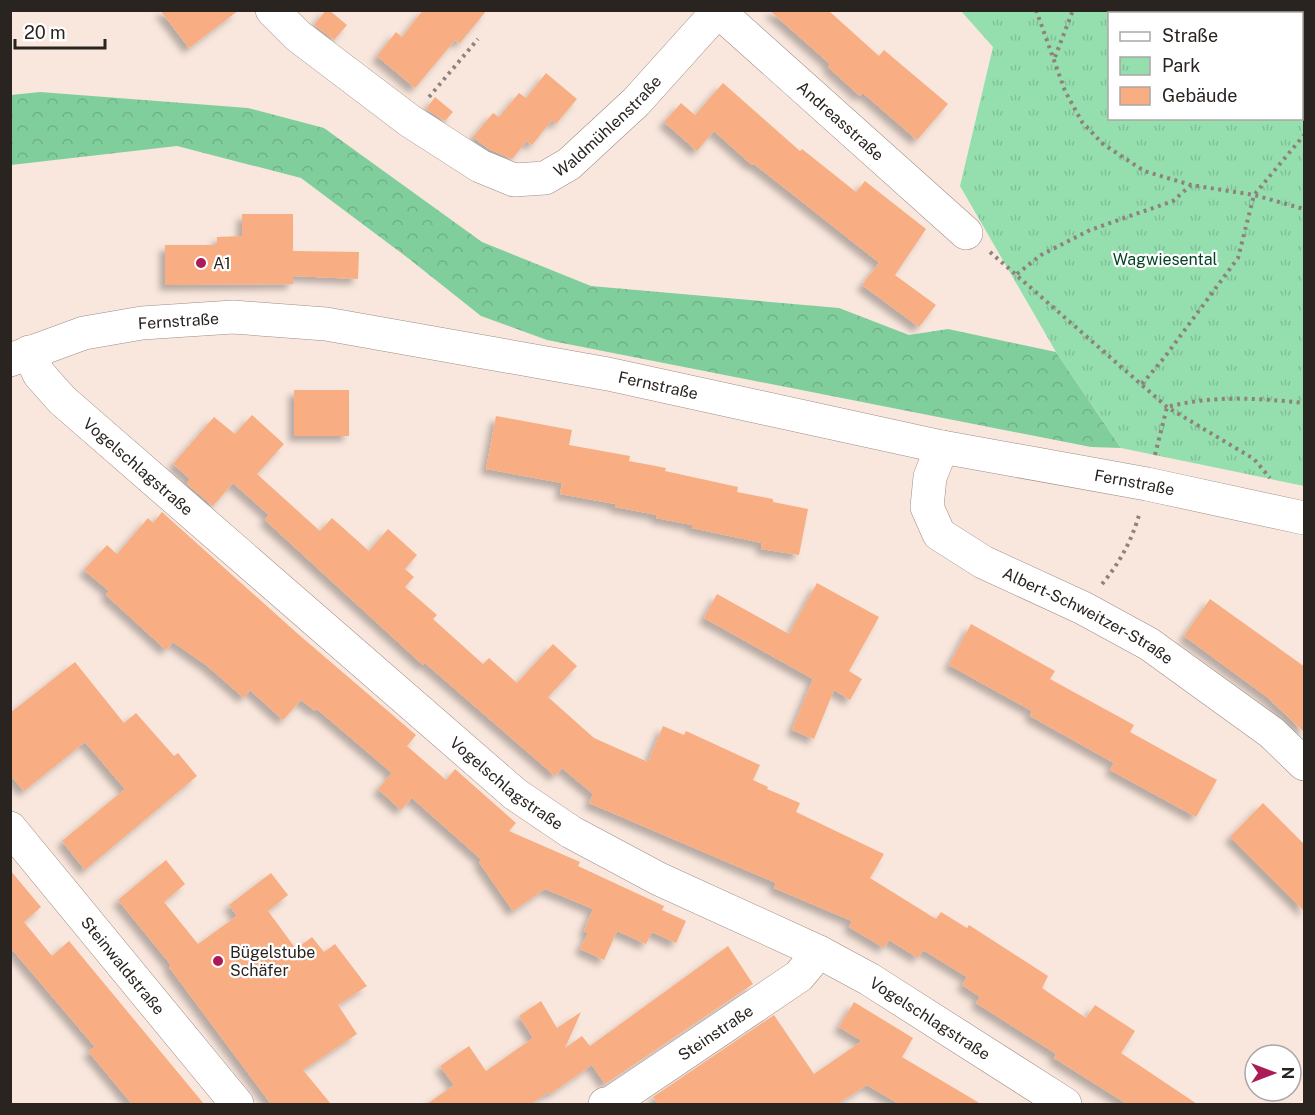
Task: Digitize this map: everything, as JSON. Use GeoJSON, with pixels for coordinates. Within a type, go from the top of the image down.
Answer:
{"type":"FeatureCollection","features":[{"type":"Feature","properties":{"kind":"street","name":"Waldmühlenstraße"},"geometry":{"type":"LineString","coordinates":[[272,10],[298,36],[410,121],[480,166],[513,180],[545,178],[569,164],[636,102],[717,11]]}},
{"type":"Feature","properties":{"kind":"street","name":"Andreasstraße"},"geometry":{"type":"LineString","coordinates":[[717,11],[966,233]]}},
{"type":"Feature","properties":{"kind":"street","name":"Fernstraße"},"geometry":{"type":"LineString","coordinates":[[20,356],[84,333],[142,322],[233,317],[326,324],[608,374],[942,447],[1147,484],[1294,516]]}},
{"type":"Feature","properties":{"kind":"street","name":"Vogelschlagstraße"},"geometry":{"type":"LineString","coordinates":[[20,356],[62,400],[515,794],[571,832],[659,879],[819,952],[869,979],[1065,1104]]}},
{"type":"Feature","properties":{"kind":"street","name":"Albert-Schweitzer-Straße"},"geometry":{"type":"LineString","coordinates":[[942,447],[930,477],[927,507],[939,534],[983,562],[1083,608],[1149,644],[1272,733],[1305,764]]}},
{"type":"Feature","properties":{"kind":"street","name":"Steinwaldstraße"},"geometry":{"type":"LineString","coordinates":[[10,828],[237,1104]]}},
{"type":"Feature","properties":{"kind":"street","name":"Steinstraße"},"geometry":{"type":"LineString","coordinates":[[610,1104],[799,976],[819,952]]}},
{"type":"Feature","properties":{"kind":"path"},"geometry":{"type":"LineString","coordinates":[[1036,10],[1065,90],[1082,122],[1103,144],[1144,171],[1191,185],[1254,195],[1305,209]]}},
{"type":"Feature","properties":{"kind":"path"},"geometry":{"type":"LineString","coordinates":[[1055,58],[1073,10]]}},
{"type":"Feature","properties":{"kind":"path"},"geometry":{"type":"LineString","coordinates":[[410,121],[478,39]]}},
{"type":"Feature","properties":{"kind":"path"},"geometry":{"type":"LineString","coordinates":[[1142,384],[1238,258],[1254,195],[1305,135]]}},
{"type":"Feature","properties":{"kind":"path"},"geometry":{"type":"LineString","coordinates":[[1017,274],[1041,255],[1080,235],[1173,201],[1191,185]]}},
{"type":"Feature","properties":{"kind":"path"},"geometry":{"type":"LineString","coordinates":[[966,233],[1017,274],[1167,407],[1254,459],[1277,487],[1294,516]]}},
{"type":"Feature","properties":{"kind":"path"},"geometry":{"type":"LineString","coordinates":[[1167,407],[1192,400],[1258,398],[1305,403]]}},
{"type":"Feature","properties":{"kind":"path"},"geometry":{"type":"LineString","coordinates":[[1147,484],[1167,407]]}},
{"type":"Feature","properties":{"kind":"path"},"geometry":{"type":"LineString","coordinates":[[1083,608],[1115,569],[1136,528]]}},
{"type":"Feature","properties":{"kind":"green space","name":"Wagwiesental"},"geometry":{"type":"Polygon","coordinates":[[[961,11],[1304,11],[1304,486],[1121,448],[1056,352],[960,186],[993,47],[961,11]]]}},
{"type":"Feature","properties":{"kind":"green space"},"geometry":{"type":"Polygon","coordinates":[[[40,92],[248,108],[324,128],[482,242],[591,286],[839,308],[909,335],[948,329],[1056,352],[1121,448],[1091,447],[547,340],[481,316],[301,178],[177,146],[11,165],[11,95],[40,92]]]}},
{"type":"Feature","properties":{"kind":"building"},"geometry":{"type":"Polygon","coordinates":[[[160,10],[239,10],[189,48],[160,10]]]}},
{"type":"Feature","properties":{"kind":"building"},"geometry":{"type":"Polygon","coordinates":[[[326,10],[347,25],[334,40],[314,25],[326,10]]]}},
{"type":"Feature","properties":{"kind":"building"},"geometry":{"type":"Polygon","coordinates":[[[423,10],[487,10],[460,43],[455,40],[415,88],[377,56],[396,32],[402,37],[423,10]]]}},
{"type":"Feature","properties":{"kind":"building"},"geometry":{"type":"Polygon","coordinates":[[[769,10],[828,10],[879,56],[884,50],[948,104],[917,140],[863,93],[860,96],[828,67],[830,64],[769,10]]]}},
{"type":"Feature","properties":{"kind":"building"},"geometry":{"type":"Polygon","coordinates":[[[546,73],[577,99],[556,124],[552,120],[532,145],[527,141],[512,159],[489,149],[473,137],[493,113],[499,117],[519,93],[526,98],[546,73]]]}},
{"type":"Feature","properties":{"kind":"building"},"geometry":{"type":"Polygon","coordinates":[[[723,83],[800,151],[802,149],[856,192],[865,181],[926,229],[895,275],[936,305],[919,327],[862,285],[879,263],[886,268],[754,164],[752,165],[714,131],[697,151],[664,122],[681,103],[695,115],[723,83]]]}},
{"type":"Feature","properties":{"kind":"building"},"geometry":{"type":"Polygon","coordinates":[[[435,97],[453,112],[445,121],[426,109],[435,97]]]}},
{"type":"Feature","properties":{"kind":"building"},"geometry":{"type":"Polygon","coordinates":[[[242,214],[293,214],[293,251],[359,252],[358,279],[293,276],[293,284],[165,285],[165,245],[217,245],[217,237],[242,236],[242,214]]]}},
{"type":"Feature","properties":{"kind":"building"},"geometry":{"type":"Polygon","coordinates":[[[294,390],[349,390],[349,436],[294,436],[294,390]]]}},
{"type":"Feature","properties":{"kind":"building"},"geometry":{"type":"Polygon","coordinates":[[[252,415],[284,444],[257,474],[320,531],[332,518],[369,551],[388,529],[417,555],[405,569],[414,577],[405,587],[437,615],[433,619],[483,664],[489,658],[517,683],[553,644],[577,666],[548,697],[594,738],[648,762],[663,726],[684,735],[686,731],[760,765],[753,780],[768,787],[767,789],[800,803],[796,812],[884,854],[870,878],[936,919],[941,912],[967,928],[969,925],[1048,976],[1042,988],[1086,1018],[1095,1005],[1135,1031],[1121,1053],[1197,1104],[1127,1104],[1054,1058],[1056,1054],[976,1003],[980,997],[962,985],[967,977],[923,950],[918,958],[889,940],[884,948],[849,927],[852,921],[774,888],[776,883],[589,803],[593,794],[562,768],[555,776],[425,663],[423,665],[265,520],[269,515],[233,483],[213,506],[187,484],[190,479],[173,464],[214,417],[235,434],[252,415]]]}},
{"type":"Feature","properties":{"kind":"building"},"geometry":{"type":"Polygon","coordinates":[[[496,416],[572,430],[569,445],[630,456],[629,461],[738,487],[737,492],[808,509],[799,555],[761,549],[762,543],[692,528],[692,525],[656,518],[657,515],[615,507],[615,504],[560,494],[562,483],[486,469],[496,416]]]}},
{"type":"Feature","properties":{"kind":"building"},"geometry":{"type":"Polygon","coordinates":[[[162,512],[298,634],[416,735],[407,746],[446,780],[455,769],[516,823],[509,831],[580,862],[578,866],[664,906],[662,910],[686,921],[676,943],[652,932],[646,944],[617,931],[604,960],[580,949],[588,933],[584,931],[593,909],[545,889],[513,911],[479,862],[482,860],[412,798],[401,810],[378,789],[392,773],[317,709],[315,711],[301,700],[283,720],[250,690],[244,698],[206,665],[173,642],[166,650],[106,595],[109,591],[84,570],[107,545],[117,554],[148,518],[153,523],[162,512]]]}},
{"type":"Feature","properties":{"kind":"building"},"geometry":{"type":"Polygon","coordinates":[[[817,583],[879,617],[849,671],[862,679],[850,700],[834,690],[814,739],[792,730],[813,679],[704,618],[717,594],[789,634],[817,583]]]}},
{"type":"Feature","properties":{"kind":"building"},"geometry":{"type":"Polygon","coordinates":[[[1210,599],[1305,667],[1305,733],[1267,697],[1184,636],[1210,599]]]}},
{"type":"Feature","properties":{"kind":"building"},"geometry":{"type":"Polygon","coordinates":[[[971,624],[1055,671],[1050,679],[1134,725],[1130,732],[1217,780],[1196,817],[1110,770],[1114,763],[1030,716],[1032,711],[949,665],[971,624]]]}},
{"type":"Feature","properties":{"kind":"building"},"geometry":{"type":"Polygon","coordinates":[[[75,662],[124,723],[136,713],[174,756],[178,753],[197,776],[85,870],[62,841],[125,789],[85,742],[24,791],[10,775],[10,713],[75,662]]]}},
{"type":"Feature","properties":{"kind":"building"},"geometry":{"type":"Polygon","coordinates":[[[1263,803],[1305,845],[1305,912],[1230,837],[1263,803]]]}},
{"type":"Feature","properties":{"kind":"building"},"geometry":{"type":"Polygon","coordinates":[[[166,860],[185,884],[164,902],[198,944],[237,916],[229,905],[271,873],[288,895],[268,911],[296,949],[312,937],[324,952],[335,944],[367,986],[338,1005],[357,1034],[303,1070],[331,1104],[271,1104],[169,967],[171,965],[118,900],[166,860]]]}},
{"type":"Feature","properties":{"kind":"building"},"geometry":{"type":"Polygon","coordinates":[[[10,870],[41,907],[24,922],[52,956],[69,941],[204,1104],[132,1104],[88,1051],[95,1047],[10,947],[10,870]]]}},
{"type":"Feature","properties":{"kind":"building"},"geometry":{"type":"Polygon","coordinates":[[[728,946],[753,984],[605,1084],[592,1065],[550,1094],[549,1092],[531,1104],[427,1104],[454,1085],[440,1066],[469,1046],[486,1071],[533,1038],[519,1016],[541,1001],[557,1028],[581,1012],[565,1048],[582,1036],[590,1046],[728,946]]]}},
{"type":"Feature","properties":{"kind":"building"},"geometry":{"type":"Polygon","coordinates":[[[854,1002],[913,1038],[902,1057],[981,1104],[899,1104],[867,1085],[837,1104],[658,1104],[653,1097],[774,1015],[814,1074],[862,1041],[839,1027],[854,1002]]]}},
{"type":"Feature","properties":{"kind":"place","name":"A1"},"geometry":{"type":"Point","coordinates":[201,263]}},
{"type":"Feature","properties":{"kind":"place","name":"Bügelstube Schäfer"},"geometry":{"type":"Point","coordinates":[218,961]}}]}
